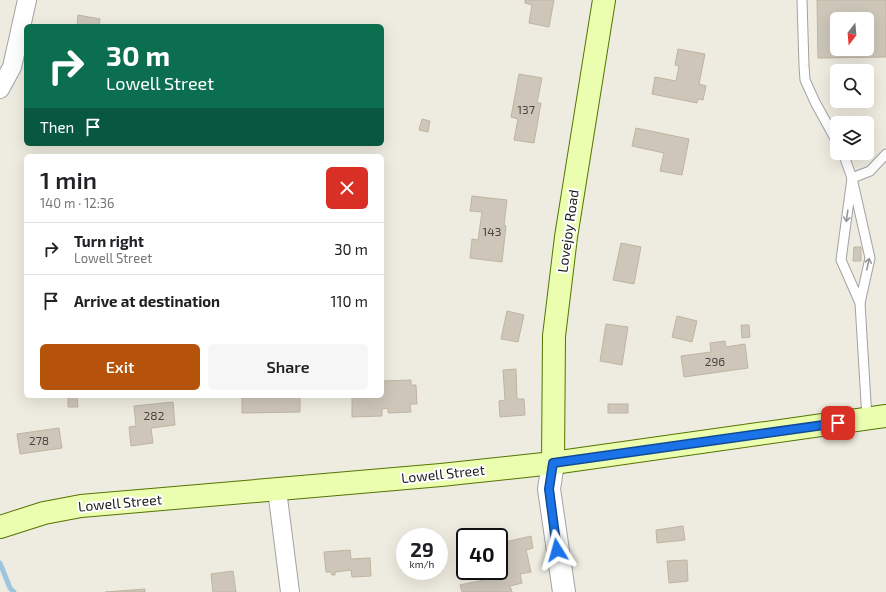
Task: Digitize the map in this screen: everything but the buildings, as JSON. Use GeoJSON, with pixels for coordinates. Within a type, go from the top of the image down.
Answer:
{"type":"FeatureCollection","features":[{"type":"Feature","properties":{"kind":"main road","name":"Lovejoy Road"},"geometry":{"type":"LineString","coordinates":[[553,463],[554,336],[566,238],[604,0]]}},
{"type":"Feature","properties":{"kind":"main road","name":"Lowell Street"},"geometry":{"type":"LineString","coordinates":[[0,527],[44,513],[81,506],[277,490],[553,463],[876,417]]}},
{"type":"Feature","properties":{"kind":"street"},"geometry":{"type":"LineString","coordinates":[[0,88],[12,67],[27,0]]}},
{"type":"Feature","properties":{"kind":"street"},"geometry":{"type":"LineString","coordinates":[[553,463],[549,489],[564,592]]}},
{"type":"Feature","properties":{"kind":"street"},"geometry":{"type":"LineString","coordinates":[[277,490],[290,592]]}},
{"type":"Feature","properties":{"kind":"lane"},"geometry":{"type":"LineString","coordinates":[[802,0],[805,80],[830,129]]}},
{"type":"Feature","properties":{"kind":"lane"},"geometry":{"type":"LineString","coordinates":[[852,178],[870,171],[886,154]]}},
{"type":"Feature","properties":{"kind":"lane"},"geometry":{"type":"LineString","coordinates":[[846,160],[852,178],[870,258],[860,303]]}},
{"type":"Feature","properties":{"kind":"lane"},"geometry":{"type":"LineString","coordinates":[[852,178],[841,260],[860,303],[876,417]]}},
{"type":"Feature","properties":{"kind":"waterway"},"geometry":{"type":"LineString","coordinates":[[0,563],[10,588],[14,592]]}},
{"type":"Feature","properties":{"kind":"route"},"geometry":{"type":"LineString","coordinates":[[557,550],[549,489],[553,463],[838,423]]}}]}
